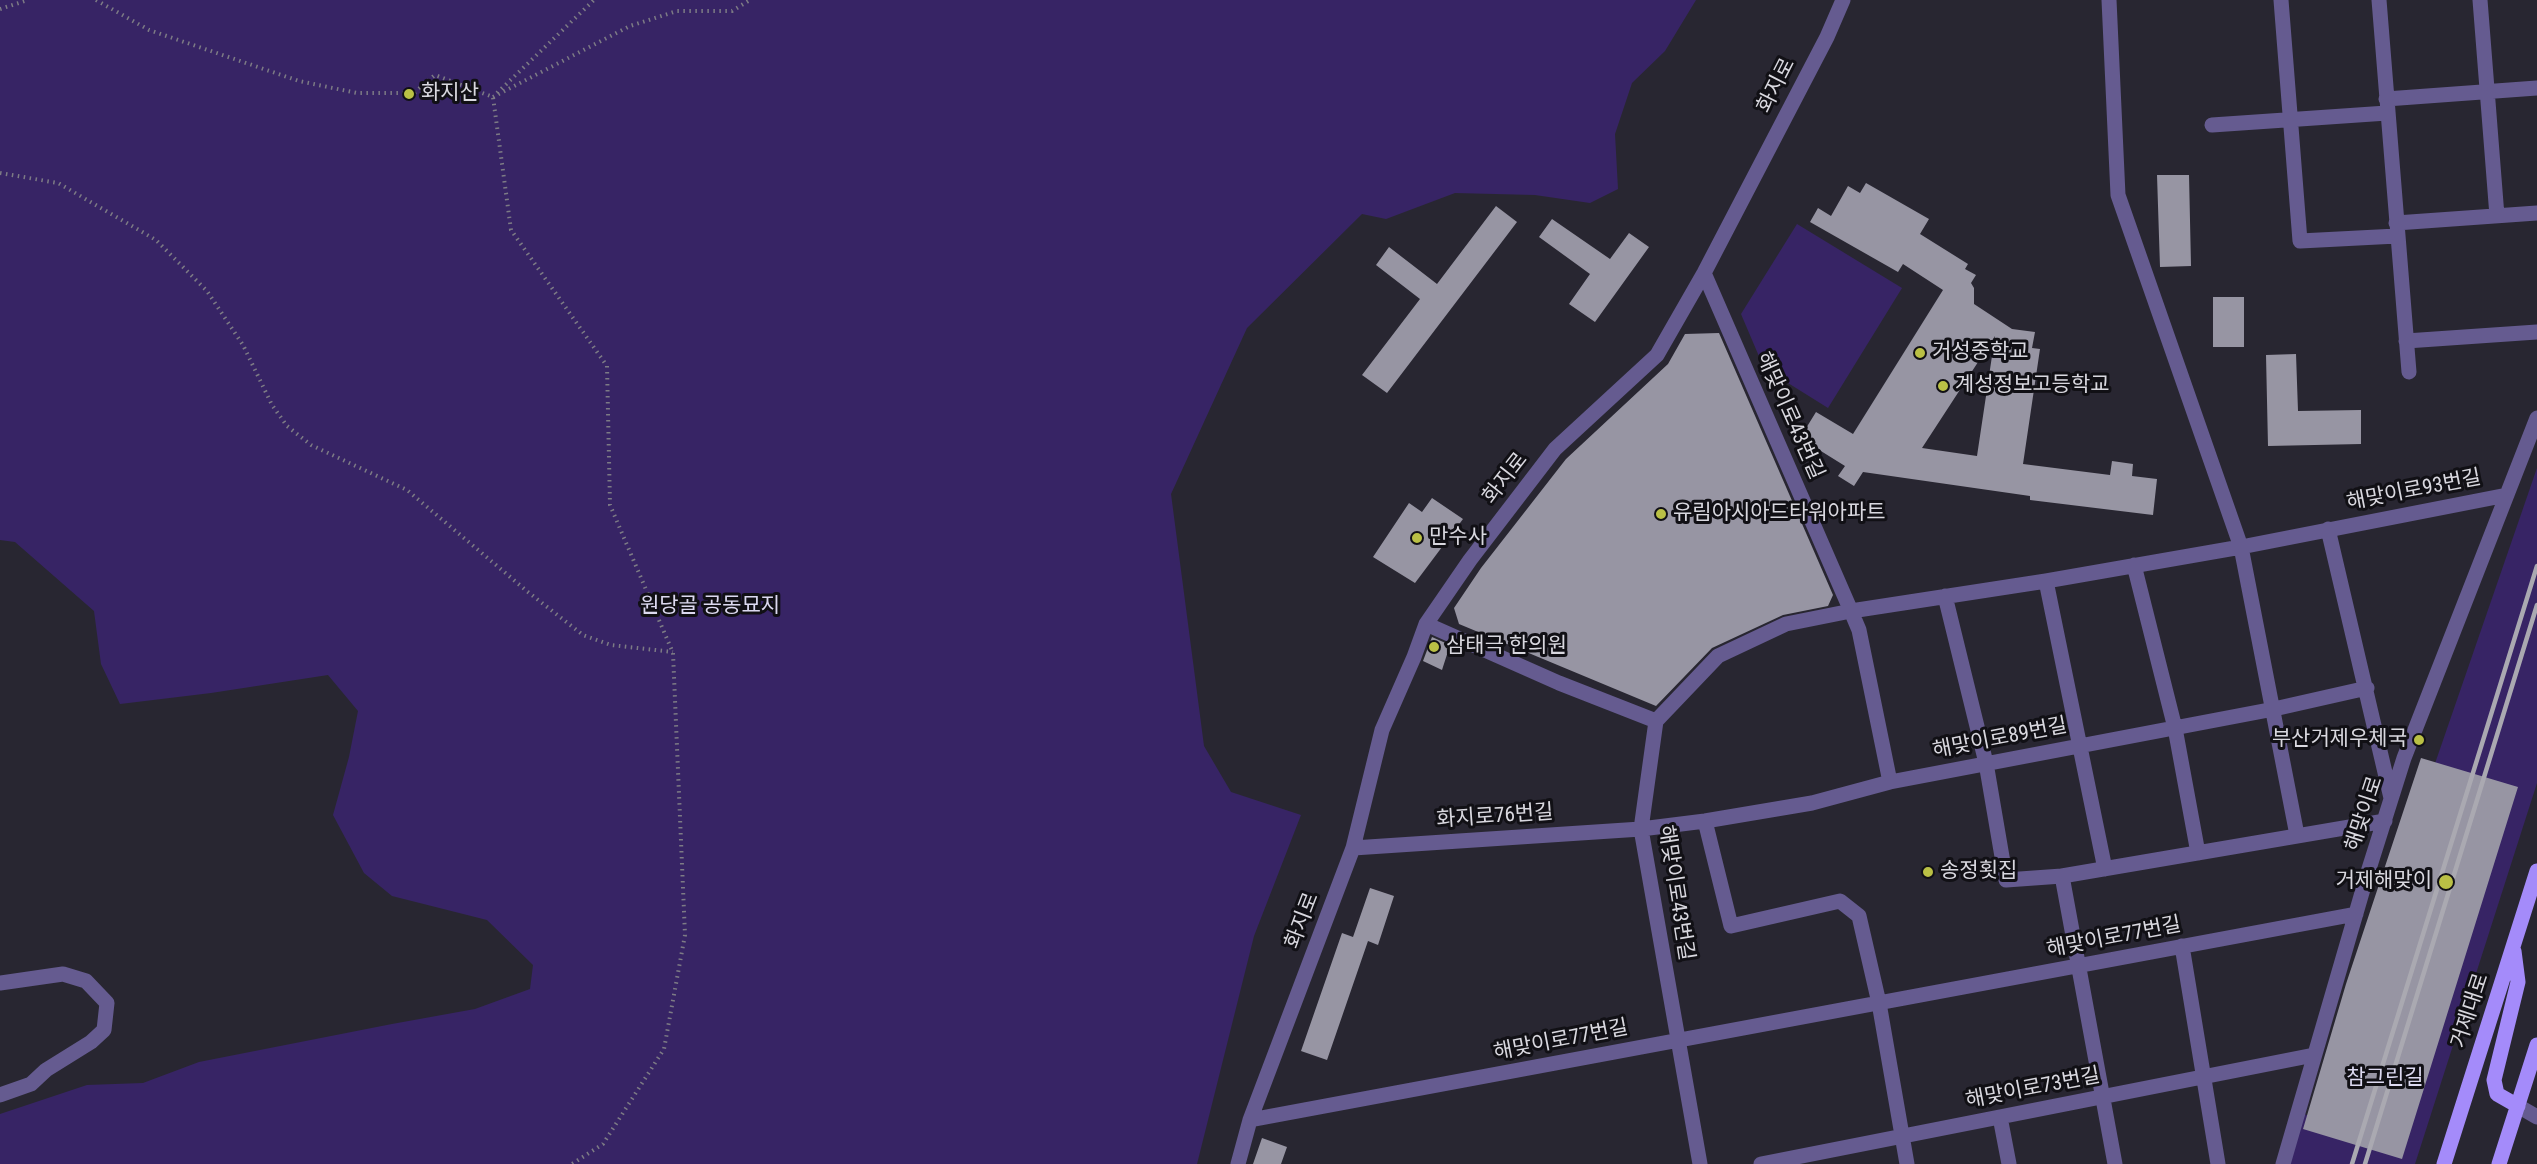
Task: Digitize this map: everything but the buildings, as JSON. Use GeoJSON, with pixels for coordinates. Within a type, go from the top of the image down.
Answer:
{"type":"FeatureCollection","features":[{"type":"Feature","properties":{"kind":"main road","name":"거제대로"},"geometry":{"type":"LineString","coordinates":[[2444,1164],[2537,871]]}},
{"type":"Feature","properties":{"kind":"main road"},"geometry":{"type":"LineString","coordinates":[[2513,945],[2518,982],[2494,1080],[2497,1094],[2518,1106]]}},
{"type":"Feature","properties":{"kind":"main road"},"geometry":{"type":"LineString","coordinates":[[2499,1164],[2537,1045]]}},
{"type":"Feature","properties":{"kind":"street","name":"화지로"},"geometry":{"type":"LineString","coordinates":[[1238,1164],[1250,1120],[1353,848],[1382,730],[1426,624],[1470,560],[1555,449],[1657,355],[1704,273],[1827,37],[1842,0]]}},
{"type":"Feature","properties":{"kind":"street"},"geometry":{"type":"LineString","coordinates":[[2109,0],[2118,195],[2241,547],[2297,835]]}},
{"type":"Feature","properties":{"kind":"street"},"geometry":{"type":"LineString","coordinates":[[2281,0],[2300,241],[2537,213]]}},
{"type":"Feature","properties":{"kind":"street"},"geometry":{"type":"LineString","coordinates":[[2379,0],[2409,372]]}},
{"type":"Feature","properties":{"kind":"street"},"geometry":{"type":"LineString","coordinates":[[2481,0],[2497,216]]}},
{"type":"Feature","properties":{"kind":"street"},"geometry":{"type":"LineString","coordinates":[[2212,125],[2290,121],[2387,106],[2537,88]]}},
{"type":"Feature","properties":{"kind":"street","name":"해맞이로43번길"},"geometry":{"type":"LineString","coordinates":[[1704,273],[1859,630],[1890,782]]}},
{"type":"Feature","properties":{"kind":"street"},"geometry":{"type":"LineString","coordinates":[[2406,341],[2537,332]]}},
{"type":"Feature","properties":{"kind":"street","name":"해맞이로"},"geometry":{"type":"LineString","coordinates":[[2283,1164],[2404,758],[2537,418]]}},
{"type":"Feature","properties":{"kind":"street","name":"해맞이로93번길"},"geometry":{"type":"LineString","coordinates":[[1851,611],[2046,581],[2241,547],[2507,495]]}},
{"type":"Feature","properties":{"kind":"street"},"geometry":{"type":"LineString","coordinates":[[2328,529],[2367,688],[2391,800]]}},
{"type":"Feature","properties":{"kind":"street"},"geometry":{"type":"LineString","coordinates":[[2134,565],[2175,728],[2198,853]]}},
{"type":"Feature","properties":{"kind":"street"},"geometry":{"type":"LineString","coordinates":[[2046,581],[2105,869]]}},
{"type":"Feature","properties":{"kind":"street"},"geometry":{"type":"LineString","coordinates":[[1946,596],[1986,763],[2006,880],[2062,876],[2385,821]]}},
{"type":"Feature","properties":{"kind":"street"},"geometry":{"type":"LineString","coordinates":[[1426,624],[1559,683],[1656,721],[1718,656],[1786,624],[1851,611]]}},
{"type":"Feature","properties":{"kind":"street","name":"해맞이로89번길"},"geometry":{"type":"LineString","coordinates":[[1641,829],[1812,803],[1890,782],[2274,709],[2367,688]]}},
{"type":"Feature","properties":{"kind":"street","name":"해맞이로43번길"},"geometry":{"type":"LineString","coordinates":[[1656,721],[1641,829],[1700,1164]]}},
{"type":"Feature","properties":{"kind":"street"},"geometry":{"type":"LineString","coordinates":[[1705,821],[1731,926],[1840,901],[1859,916],[1879,1003],[1907,1164]]}},
{"type":"Feature","properties":{"kind":"street","name":"화지로76번길"},"geometry":{"type":"LineString","coordinates":[[1353,848],[1641,829]]}},
{"type":"Feature","properties":{"kind":"street"},"geometry":{"type":"LineString","coordinates":[[2062,876],[2115,1164]]}},
{"type":"Feature","properties":{"kind":"street","name":"해맞이로77번길"},"geometry":{"type":"LineString","coordinates":[[1250,1120],[2356,914]]}},
{"type":"Feature","properties":{"kind":"street"},"geometry":{"type":"LineString","coordinates":[[2182,946],[2218,1164]]}},
{"type":"Feature","properties":{"kind":"street"},"geometry":{"type":"LineString","coordinates":[[0,983],[63,974],[86,981],[107,1003],[104,1030],[46,1070],[31,1084],[0,1095]]}},
{"type":"Feature","properties":{"kind":"street","name":"해맞이로73번길"},"geometry":{"type":"LineString","coordinates":[[1761,1164],[1803,1160],[1902,1136],[2314,1055]]}},
{"type":"Feature","properties":{"kind":"street"},"geometry":{"type":"LineString","coordinates":[[2518,1106],[2537,1117]]}},
{"type":"Feature","properties":{"kind":"street"},"geometry":{"type":"LineString","coordinates":[[2000,1117],[2008,1164]]}},
{"type":"Feature","properties":{"kind":"path"},"geometry":{"type":"LineString","coordinates":[[0,9],[28,0]]}},
{"type":"Feature","properties":{"kind":"path"},"geometry":{"type":"LineString","coordinates":[[96,0],[149,30],[299,81],[357,93],[414,93],[435,75],[493,97],[630,26],[677,11],[732,11],[750,0]]}},
{"type":"Feature","properties":{"kind":"path"},"geometry":{"type":"LineString","coordinates":[[493,97],[594,0]]}},
{"type":"Feature","properties":{"kind":"path"},"geometry":{"type":"LineString","coordinates":[[493,97],[511,230],[607,366],[610,505],[674,652],[685,935],[664,1049],[603,1144],[572,1164]]}},
{"type":"Feature","properties":{"kind":"path"},"geometry":{"type":"LineString","coordinates":[[0,173],[58,183],[156,240],[207,291],[243,345],[272,405],[287,426],[311,445],[407,490],[583,635],[611,645],[674,652]]}},
{"type":"Feature","properties":{"kind":"green space","name":"원당골 공동묘지"},"geometry":{"type":"Polygon","coordinates":[[[0,0],[1696,0],[1665,51],[1632,83],[1615,134],[1618,189],[1590,203],[1535,195],[1455,193],[1386,219],[1362,214],[1247,328],[1171,494],[1204,746],[1231,792],[1301,815],[1254,936],[1197,1164],[0,1164],[0,1114],[87,1085],[143,1083],[199,1062],[475,1009],[530,989],[533,965],[487,920],[392,896],[364,873],[333,815],[349,757],[358,711],[328,675],[120,704],[101,664],[94,611],[15,542],[0,540],[0,0]]]}},
{"type":"Feature","properties":{"kind":"green space"},"geometry":{"type":"Polygon","coordinates":[[[1797,224],[1902,288],[1828,408],[1764,368],[1741,314],[1797,224]]]}},
{"type":"Feature","properties":{"kind":"green space","name":"참그린길"},"geometry":{"type":"Polygon","coordinates":[[[2537,468],[2537,783],[2415,1164],[2284,1164],[2298,1112],[2327,1122],[2314,1114],[2537,468]]]}},
{"type":"Feature","properties":{"kind":"railway"},"geometry":{"type":"LineString","coordinates":[[2352,1164],[2537,566]]}},
{"type":"Feature","properties":{"kind":"railway"},"geometry":{"type":"LineString","coordinates":[[2365,1164],[2537,605]]}},
{"type":"Feature","properties":{"kind":"place","name":"화지산"},"geometry":{"type":"Point","coordinates":[409,94]}},
{"type":"Feature","properties":{"kind":"place","name":"거성중학교"},"geometry":{"type":"Point","coordinates":[1920,353]}},
{"type":"Feature","properties":{"kind":"place","name":"계성정보고등학교"},"geometry":{"type":"Point","coordinates":[1943,386]}},
{"type":"Feature","properties":{"kind":"place","name":"유림아시아드타워아파트"},"geometry":{"type":"Point","coordinates":[1661,514]}},
{"type":"Feature","properties":{"kind":"place","name":"만수사"},"geometry":{"type":"Point","coordinates":[1417,538]}},
{"type":"Feature","properties":{"kind":"place","name":"삼태극 한의원"},"geometry":{"type":"Point","coordinates":[1434,647]}},
{"type":"Feature","properties":{"kind":"place","name":"부산거제우체국"},"geometry":{"type":"Point","coordinates":[2419,740]}},
{"type":"Feature","properties":{"kind":"place","name":"송정횟집"},"geometry":{"type":"Point","coordinates":[1928,872]}},
{"type":"Feature","properties":{"kind":"place","name":"거제해맞이"},"geometry":{"type":"Point","coordinates":[2446,882]}}]}
